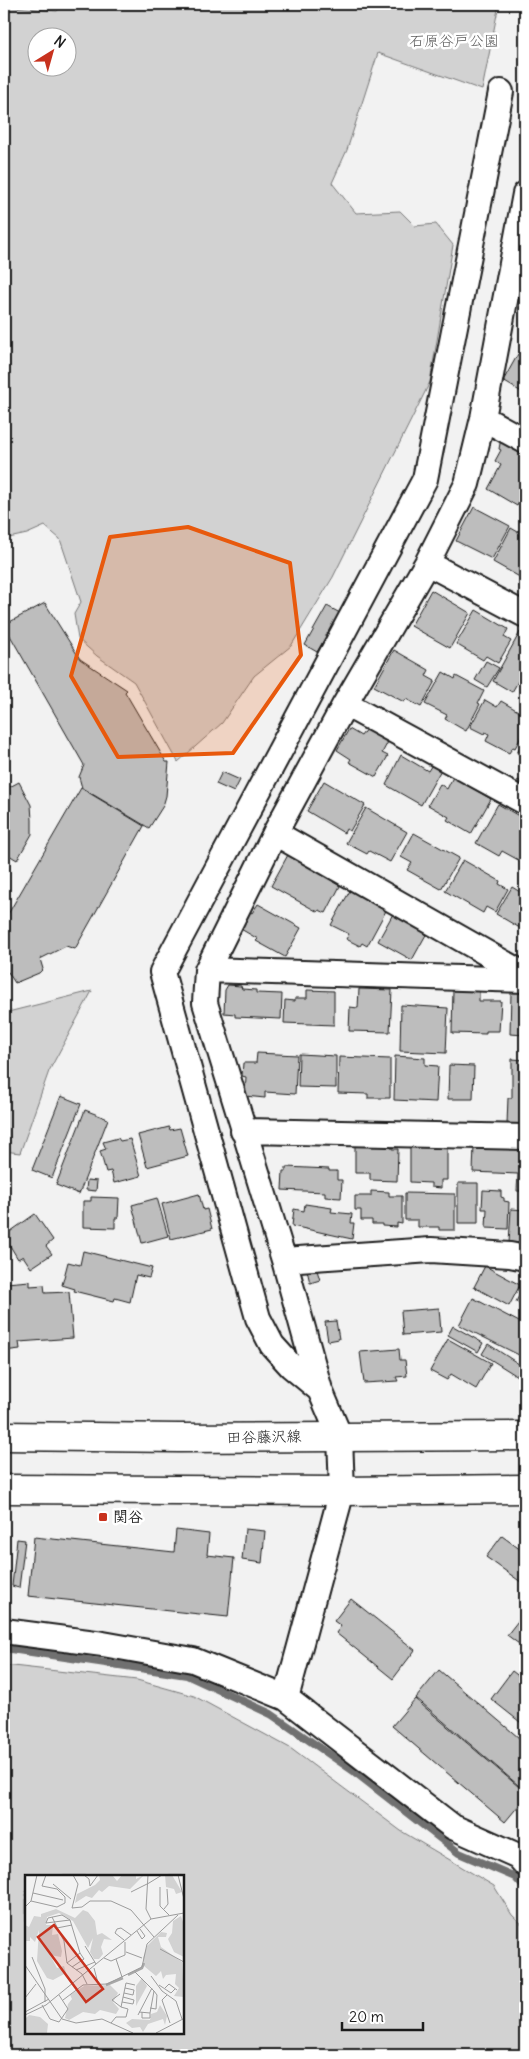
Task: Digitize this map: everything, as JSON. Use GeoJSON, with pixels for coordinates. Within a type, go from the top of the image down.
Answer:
{"type":"FeatureCollection","features":[{"type":"Feature","properties":{"kind":"main road","name":"田谷藤沢線"},"geometry":{"type":"LineString","coordinates":[[4,1436],[179,1438],[525,1436]]}},
{"type":"Feature","properties":{"kind":"main road"},"geometry":{"type":"LineString","coordinates":[[4,1488],[342,1491],[525,1489]]}},
{"type":"Feature","properties":{"kind":"street"},"geometry":{"type":"LineString","coordinates":[[320,1390],[291,1366],[272,1346],[258,1318],[162,972],[425,480],[502,92]]}},
{"type":"Feature","properties":{"kind":"street"},"geometry":{"type":"LineString","coordinates":[[286,1698],[342,1491],[340,1437],[320,1390],[284,1260],[205,1002],[207,970],[275,833],[345,704],[427,562],[467,484],[519,264],[525,194]]}},
{"type":"Feature","properties":{"kind":"street"},"geometry":{"type":"LineString","coordinates":[[483,418],[525,441]]}},
{"type":"Feature","properties":{"kind":"street"},"geometry":{"type":"LineString","coordinates":[[427,562],[525,615]]}},
{"type":"Feature","properties":{"kind":"street"},"geometry":{"type":"LineString","coordinates":[[345,704],[525,802]]}},
{"type":"Feature","properties":{"kind":"street"},"geometry":{"type":"LineString","coordinates":[[275,833],[525,975]]}},
{"type":"Feature","properties":{"kind":"street"},"geometry":{"type":"LineString","coordinates":[[207,970],[525,980]]}},
{"type":"Feature","properties":{"kind":"street"},"geometry":{"type":"LineString","coordinates":[[244,1131],[525,1137]]}},
{"type":"Feature","properties":{"kind":"street"},"geometry":{"type":"LineString","coordinates":[[284,1260],[431,1250],[510,1255],[525,1258]]}},
{"type":"Feature","properties":{"kind":"street"},"geometry":{"type":"LineString","coordinates":[[4,1631],[103,1644],[193,1660],[286,1698],[453,1827],[523,1854]]}},
{"type":"Feature","properties":{"kind":"highlighted area"},"geometry":{"type":"Polygon","coordinates":[[[188,527],[290,563],[301,655],[233,753],[118,757],[71,676],[110,537],[188,527]]]}},
{"type":"Feature","properties":{"kind":"green space","name":"石原谷戸公園"},"geometry":{"type":"Polygon","coordinates":[[[65,4],[499,4],[482,90],[378,53],[347,150],[332,183],[356,213],[400,211],[415,226],[436,224],[453,245],[430,382],[333,577],[291,646],[254,676],[222,723],[178,762],[134,682],[97,656],[78,639],[74,614],[81,602],[60,539],[45,526],[27,534],[4,539],[4,6],[57,11],[65,4]]]}},
{"type":"Feature","properties":{"kind":"green space"},"geometry":{"type":"Polygon","coordinates":[[[92,991],[49,1071],[20,1153],[4,1151],[4,1013],[92,991]]]}},
{"type":"Feature","properties":{"kind":"green space"},"geometry":{"type":"Polygon","coordinates":[[[4,1665],[137,1680],[194,1696],[290,1748],[401,1831],[494,1886],[512,1915],[525,1927],[525,2055],[4,2055],[4,1665]]]}},
{"type":"Feature","properties":{"kind":"building"},"geometry":{"type":"Polygon","coordinates":[[[518,354],[525,358],[525,394],[503,381],[518,354]]]}},
{"type":"Feature","properties":{"kind":"building"},"geometry":{"type":"Polygon","coordinates":[[[501,438],[525,451],[525,491],[517,506],[488,489],[501,465],[495,461],[501,450],[499,449],[501,438]]]}},
{"type":"Feature","properties":{"kind":"building"},"geometry":{"type":"Polygon","coordinates":[[[474,507],[510,526],[492,559],[456,541],[474,507]]]}},
{"type":"Feature","properties":{"kind":"building"},"geometry":{"type":"Polygon","coordinates":[[[511,528],[525,536],[525,580],[493,562],[511,528]]]}},
{"type":"Feature","properties":{"kind":"building"},"geometry":{"type":"Polygon","coordinates":[[[431,590],[470,613],[450,648],[411,626],[431,590]]]}},
{"type":"Feature","properties":{"kind":"building"},"geometry":{"type":"Polygon","coordinates":[[[45,603],[80,659],[127,690],[125,692],[166,762],[169,762],[166,796],[163,806],[149,828],[82,788],[79,777],[84,765],[4,625],[45,603]]]}},
{"type":"Feature","properties":{"kind":"building"},"geometry":{"type":"Polygon","coordinates":[[[327,606],[340,613],[317,652],[305,645],[327,606]]]}},
{"type":"Feature","properties":{"kind":"building"},"geometry":{"type":"Polygon","coordinates":[[[476,610],[508,629],[504,637],[511,641],[498,663],[486,656],[483,660],[456,644],[476,610]]]}},
{"type":"Feature","properties":{"kind":"building"},"geometry":{"type":"Polygon","coordinates":[[[520,632],[525,635],[525,680],[520,678],[512,692],[493,681],[520,632]]]}},
{"type":"Feature","properties":{"kind":"building"},"geometry":{"type":"Polygon","coordinates":[[[394,650],[429,670],[426,676],[435,681],[421,707],[406,699],[404,702],[374,686],[394,650]]]}},
{"type":"Feature","properties":{"kind":"building"},"geometry":{"type":"Polygon","coordinates":[[[486,661],[499,668],[487,687],[475,680],[486,661]]]}},
{"type":"Feature","properties":{"kind":"building"},"geometry":{"type":"Polygon","coordinates":[[[443,672],[455,679],[456,676],[484,691],[478,703],[480,704],[466,731],[445,719],[447,715],[425,704],[443,672]]]}},
{"type":"Feature","properties":{"kind":"building"},"geometry":{"type":"Polygon","coordinates":[[[485,700],[497,707],[501,701],[525,715],[525,730],[515,748],[513,747],[509,753],[486,741],[489,734],[485,732],[484,734],[470,727],[485,700]]]}},
{"type":"Feature","properties":{"kind":"building"},"geometry":{"type":"Polygon","coordinates":[[[349,729],[361,736],[366,729],[388,742],[382,753],[388,756],[376,777],[349,762],[351,759],[337,750],[349,729]]]}},
{"type":"Feature","properties":{"kind":"building"},"geometry":{"type":"Polygon","coordinates":[[[525,739],[525,758],[517,753],[525,739]]]}},
{"type":"Feature","properties":{"kind":"building"},"geometry":{"type":"Polygon","coordinates":[[[401,755],[428,771],[433,763],[442,768],[421,805],[386,785],[401,755]]]}},
{"type":"Feature","properties":{"kind":"building"},"geometry":{"type":"Polygon","coordinates":[[[222,772],[240,780],[234,792],[216,784],[222,772]]]}},
{"type":"Feature","properties":{"kind":"building"},"geometry":{"type":"Polygon","coordinates":[[[453,777],[491,799],[471,834],[447,820],[449,817],[428,805],[440,784],[447,789],[453,777]]]}},
{"type":"Feature","properties":{"kind":"building"},"geometry":{"type":"Polygon","coordinates":[[[518,780],[525,784],[525,789],[515,785],[518,780]]]}},
{"type":"Feature","properties":{"kind":"building"},"geometry":{"type":"Polygon","coordinates":[[[324,781],[365,805],[350,831],[346,829],[344,833],[307,811],[324,781]]]}},
{"type":"Feature","properties":{"kind":"building"},"geometry":{"type":"Polygon","coordinates":[[[19,782],[31,805],[32,834],[17,860],[4,852],[4,790],[19,782]]]}},
{"type":"Feature","properties":{"kind":"building"},"geometry":{"type":"Polygon","coordinates":[[[81,788],[144,826],[75,949],[66,946],[40,959],[43,969],[39,973],[15,983],[8,972],[4,974],[4,921],[81,788]]]}},
{"type":"Feature","properties":{"kind":"building"},"geometry":{"type":"Polygon","coordinates":[[[498,804],[524,819],[521,824],[525,827],[525,856],[522,862],[502,851],[499,856],[476,843],[498,804]]]}},
{"type":"Feature","properties":{"kind":"building"},"geometry":{"type":"Polygon","coordinates":[[[366,808],[407,832],[390,862],[369,851],[367,854],[346,843],[366,808]]]}},
{"type":"Feature","properties":{"kind":"building"},"geometry":{"type":"Polygon","coordinates":[[[414,833],[459,858],[441,889],[407,870],[412,863],[401,857],[414,833]]]}},
{"type":"Feature","properties":{"kind":"building"},"geometry":{"type":"Polygon","coordinates":[[[289,853],[335,878],[333,882],[340,886],[326,913],[319,910],[318,912],[271,886],[289,853]]]}},
{"type":"Feature","properties":{"kind":"building"},"geometry":{"type":"Polygon","coordinates":[[[463,860],[500,881],[499,884],[508,889],[495,912],[486,907],[483,913],[445,891],[463,860]]]}},
{"type":"Feature","properties":{"kind":"building"},"geometry":{"type":"Polygon","coordinates":[[[352,887],[388,907],[367,946],[362,943],[360,946],[346,939],[349,934],[331,925],[352,887]]]}},
{"type":"Feature","properties":{"kind":"building"},"geometry":{"type":"Polygon","coordinates":[[[512,887],[525,895],[525,931],[496,914],[512,887]]]}},
{"type":"Feature","properties":{"kind":"building"},"geometry":{"type":"Polygon","coordinates":[[[258,904],[301,928],[285,957],[256,941],[258,939],[239,928],[249,911],[252,913],[258,904]]]}},
{"type":"Feature","properties":{"kind":"building"},"geometry":{"type":"Polygon","coordinates":[[[394,912],[428,931],[412,960],[378,941],[394,912]]]}},
{"type":"Feature","properties":{"kind":"building"},"geometry":{"type":"Polygon","coordinates":[[[228,985],[256,990],[256,993],[282,994],[281,1019],[235,1017],[235,1014],[224,1013],[225,990],[228,985]]]}},
{"type":"Feature","properties":{"kind":"building"},"geometry":{"type":"Polygon","coordinates":[[[359,989],[392,990],[390,1032],[349,1031],[350,1007],[358,1008],[359,989]]]}},
{"type":"Feature","properties":{"kind":"building"},"geometry":{"type":"Polygon","coordinates":[[[307,990],[334,991],[334,1025],[284,1023],[285,1000],[295,1001],[295,998],[307,998],[307,990]]]}},
{"type":"Feature","properties":{"kind":"building"},"geometry":{"type":"Polygon","coordinates":[[[453,990],[479,991],[479,1001],[501,1001],[499,1031],[486,1031],[486,1034],[452,1033],[453,990]]]}},
{"type":"Feature","properties":{"kind":"building"},"geometry":{"type":"Polygon","coordinates":[[[513,990],[525,990],[525,1035],[510,1034],[511,993],[513,990]]]}},
{"type":"Feature","properties":{"kind":"building"},"geometry":{"type":"Polygon","coordinates":[[[401,1005],[448,1008],[446,1053],[400,1051],[401,1005]]]}},
{"type":"Feature","properties":{"kind":"building"},"geometry":{"type":"Polygon","coordinates":[[[257,1053],[297,1055],[295,1094],[265,1092],[265,1098],[245,1096],[246,1077],[242,1076],[243,1063],[256,1063],[257,1053]]]}},
{"type":"Feature","properties":{"kind":"building"},"geometry":{"type":"Polygon","coordinates":[[[299,1054],[336,1056],[336,1088],[298,1087],[299,1054]]]}},
{"type":"Feature","properties":{"kind":"building"},"geometry":{"type":"Polygon","coordinates":[[[395,1056],[425,1058],[425,1065],[438,1066],[436,1102],[394,1100],[395,1056]]]}},
{"type":"Feature","properties":{"kind":"building"},"geometry":{"type":"Polygon","coordinates":[[[339,1057],[390,1059],[390,1098],[368,1098],[368,1094],[338,1093],[339,1057]]]}},
{"type":"Feature","properties":{"kind":"building"},"geometry":{"type":"Polygon","coordinates":[[[512,1059],[525,1060],[525,1125],[507,1124],[508,1098],[512,1098],[512,1059]]]}},
{"type":"Feature","properties":{"kind":"building"},"geometry":{"type":"Polygon","coordinates":[[[449,1065],[474,1066],[473,1099],[448,1099],[449,1065]]]}},
{"type":"Feature","properties":{"kind":"building"},"geometry":{"type":"Polygon","coordinates":[[[61,1096],[81,1104],[52,1178],[32,1170],[61,1096]]]}},
{"type":"Feature","properties":{"kind":"building"},"geometry":{"type":"Polygon","coordinates":[[[85,1110],[108,1119],[79,1194],[56,1185],[85,1110]]]}},
{"type":"Feature","properties":{"kind":"building"},"geometry":{"type":"Polygon","coordinates":[[[169,1127],[170,1130],[180,1128],[188,1156],[147,1167],[138,1135],[169,1127]]]}},
{"type":"Feature","properties":{"kind":"building"},"geometry":{"type":"Polygon","coordinates":[[[118,1138],[120,1141],[130,1139],[141,1176],[114,1183],[111,1171],[106,1172],[100,1151],[106,1149],[103,1142],[118,1138]]]}},
{"type":"Feature","properties":{"kind":"building"},"geometry":{"type":"Polygon","coordinates":[[[377,1142],[391,1142],[392,1149],[398,1149],[397,1181],[370,1180],[370,1173],[355,1173],[355,1146],[377,1146],[377,1142]]]}},
{"type":"Feature","properties":{"kind":"building"},"geometry":{"type":"Polygon","coordinates":[[[410,1145],[447,1146],[447,1180],[441,1180],[441,1188],[431,1187],[431,1183],[410,1182],[410,1145]]]}},
{"type":"Feature","properties":{"kind":"building"},"geometry":{"type":"Polygon","coordinates":[[[474,1146],[525,1148],[525,1191],[517,1191],[518,1174],[473,1172],[474,1146]]]}},
{"type":"Feature","properties":{"kind":"building"},"geometry":{"type":"Polygon","coordinates":[[[286,1167],[337,1171],[337,1180],[342,1180],[341,1198],[325,1197],[325,1192],[282,1190],[283,1171],[286,1171],[286,1167]]]}},
{"type":"Feature","properties":{"kind":"building"},"geometry":{"type":"Polygon","coordinates":[[[87,1180],[97,1181],[96,1191],[86,1190],[87,1180]]]}},
{"type":"Feature","properties":{"kind":"building"},"geometry":{"type":"Polygon","coordinates":[[[458,1183],[478,1183],[478,1223],[458,1223],[458,1183]]]}},
{"type":"Feature","properties":{"kind":"building"},"geometry":{"type":"Polygon","coordinates":[[[483,1190],[501,1191],[501,1197],[504,1198],[504,1201],[509,1202],[508,1229],[486,1228],[487,1209],[482,1209],[483,1190]]]}},
{"type":"Feature","properties":{"kind":"building"},"geometry":{"type":"Polygon","coordinates":[[[371,1191],[389,1192],[389,1196],[402,1196],[402,1224],[397,1223],[397,1227],[382,1226],[382,1224],[372,1224],[372,1220],[361,1220],[361,1210],[355,1210],[355,1196],[371,1196],[371,1191]]]}},
{"type":"Feature","properties":{"kind":"building"},"geometry":{"type":"Polygon","coordinates":[[[405,1193],[455,1194],[455,1230],[439,1230],[439,1227],[418,1227],[418,1220],[405,1220],[405,1193]]]}},
{"type":"Feature","properties":{"kind":"building"},"geometry":{"type":"Polygon","coordinates":[[[199,1194],[203,1210],[207,1209],[212,1229],[171,1239],[162,1204],[199,1194]]]}},
{"type":"Feature","properties":{"kind":"building"},"geometry":{"type":"Polygon","coordinates":[[[91,1197],[119,1198],[118,1218],[115,1218],[115,1228],[83,1227],[83,1201],[91,1201],[91,1197]]]}},
{"type":"Feature","properties":{"kind":"building"},"geometry":{"type":"Polygon","coordinates":[[[157,1198],[168,1236],[142,1243],[132,1205],[157,1198]]]}},
{"type":"Feature","properties":{"kind":"building"},"geometry":{"type":"Polygon","coordinates":[[[305,1204],[332,1208],[331,1212],[352,1214],[351,1223],[354,1223],[352,1239],[292,1226],[294,1209],[304,1211],[305,1204]]]}},
{"type":"Feature","properties":{"kind":"building"},"geometry":{"type":"Polygon","coordinates":[[[511,1209],[525,1210],[525,1243],[509,1243],[511,1209]]]}},
{"type":"Feature","properties":{"kind":"building"},"geometry":{"type":"Polygon","coordinates":[[[35,1214],[53,1240],[46,1246],[52,1254],[31,1268],[23,1256],[18,1259],[4,1236],[35,1214]]]}},
{"type":"Feature","properties":{"kind":"building"},"geometry":{"type":"Polygon","coordinates":[[[83,1251],[152,1268],[149,1278],[136,1275],[130,1302],[115,1298],[114,1301],[74,1291],[75,1289],[62,1285],[68,1262],[80,1265],[83,1251]]]}},
{"type":"Feature","properties":{"kind":"building"},"geometry":{"type":"Polygon","coordinates":[[[485,1266],[520,1285],[509,1306],[474,1287],[485,1266]]]}},
{"type":"Feature","properties":{"kind":"building"},"geometry":{"type":"Polygon","coordinates":[[[316,1267],[320,1280],[310,1283],[307,1270],[316,1267]]]}},
{"type":"Feature","properties":{"kind":"building"},"geometry":{"type":"Polygon","coordinates":[[[30,1281],[30,1286],[44,1285],[45,1293],[69,1292],[73,1338],[19,1342],[20,1349],[4,1351],[4,1295],[7,1295],[6,1283],[30,1281]]]}},
{"type":"Feature","properties":{"kind":"building"},"geometry":{"type":"Polygon","coordinates":[[[525,1283],[525,1306],[516,1302],[525,1283]]]}},
{"type":"Feature","properties":{"kind":"building"},"geometry":{"type":"Polygon","coordinates":[[[473,1298],[525,1325],[525,1358],[459,1325],[473,1298]]]}},
{"type":"Feature","properties":{"kind":"building"},"geometry":{"type":"Polygon","coordinates":[[[439,1308],[441,1332],[403,1335],[401,1311],[439,1308]]]}},
{"type":"Feature","properties":{"kind":"building"},"geometry":{"type":"Polygon","coordinates":[[[336,1321],[339,1339],[328,1341],[325,1322],[336,1321]]]}},
{"type":"Feature","properties":{"kind":"building"},"geometry":{"type":"Polygon","coordinates":[[[453,1326],[483,1343],[478,1352],[448,1335],[453,1326]]]}},
{"type":"Feature","properties":{"kind":"building"},"geometry":{"type":"Polygon","coordinates":[[[448,1339],[491,1363],[476,1389],[451,1374],[447,1380],[430,1371],[448,1339]]]}},
{"type":"Feature","properties":{"kind":"building"},"geometry":{"type":"Polygon","coordinates":[[[488,1344],[525,1368],[525,1381],[482,1354],[488,1344]]]}},
{"type":"Feature","properties":{"kind":"building"},"geometry":{"type":"Polygon","coordinates":[[[399,1349],[400,1360],[405,1360],[407,1376],[396,1377],[398,1381],[364,1383],[360,1352],[399,1349]]]}},
{"type":"Feature","properties":{"kind":"building"},"geometry":{"type":"Polygon","coordinates":[[[245,1529],[265,1531],[262,1563],[242,1560],[245,1529]]]}},
{"type":"Feature","properties":{"kind":"building"},"geometry":{"type":"Polygon","coordinates":[[[176,1530],[209,1534],[207,1555],[234,1558],[228,1617],[28,1596],[34,1537],[174,1552],[176,1530]]]}},
{"type":"Feature","properties":{"kind":"building"},"geometry":{"type":"Polygon","coordinates":[[[502,1536],[525,1553],[525,1585],[486,1557],[502,1536]]]}},
{"type":"Feature","properties":{"kind":"building"},"geometry":{"type":"Polygon","coordinates":[[[17,1539],[25,1540],[19,1588],[12,1586],[17,1539]]]}},
{"type":"Feature","properties":{"kind":"building"},"geometry":{"type":"Polygon","coordinates":[[[351,1599],[415,1650],[393,1679],[336,1633],[341,1626],[334,1621],[351,1599]]]}},
{"type":"Feature","properties":{"kind":"building"},"geometry":{"type":"Polygon","coordinates":[[[525,1612],[525,1644],[522,1641],[519,1644],[507,1635],[525,1612]]]}},
{"type":"Feature","properties":{"kind":"building"},"geometry":{"type":"Polygon","coordinates":[[[439,1670],[525,1743],[525,1791],[416,1698],[439,1670]]]}},
{"type":"Feature","properties":{"kind":"building"},"geometry":{"type":"Polygon","coordinates":[[[512,1671],[525,1681],[525,1726],[491,1699],[512,1671]]]}},
{"type":"Feature","properties":{"kind":"building"},"geometry":{"type":"Polygon","coordinates":[[[415,1699],[525,1792],[525,1798],[505,1822],[392,1726],[415,1699]]]}},
{"type":"Feature","properties":{"kind":"waterway"},"geometry":{"type":"LineString","coordinates":[[4,1648],[187,1675],[271,1714],[355,1772],[459,1853],[515,1877],[525,1888]]}},
{"type":"Feature","properties":{"kind":"place","name":"関谷"},"geometry":{"type":"Point","coordinates":[103,1517]}}]}
